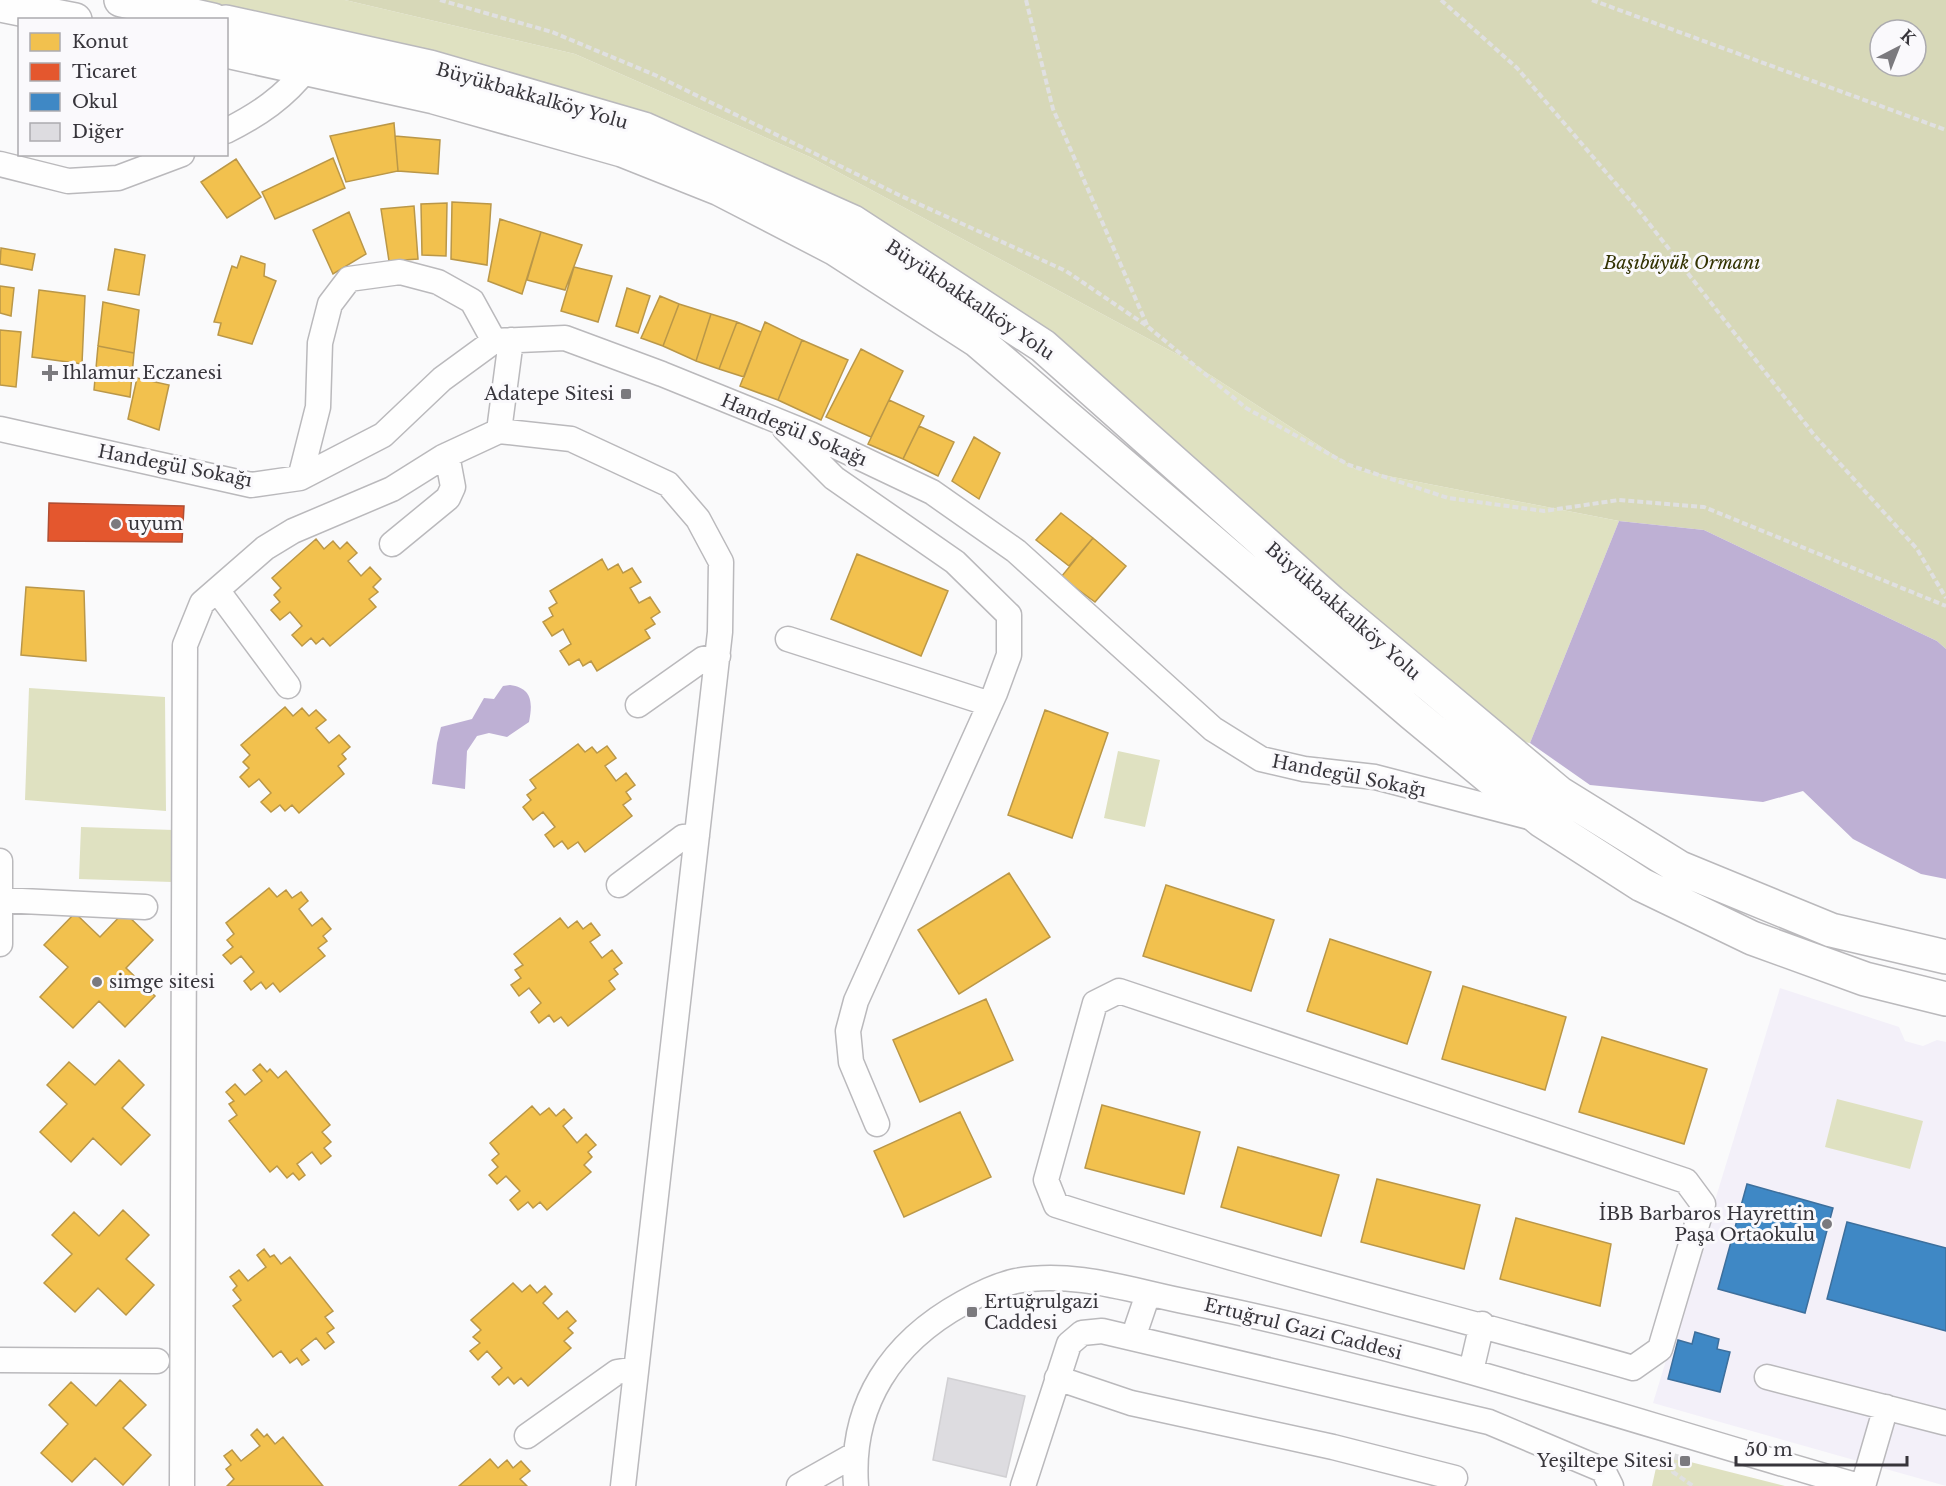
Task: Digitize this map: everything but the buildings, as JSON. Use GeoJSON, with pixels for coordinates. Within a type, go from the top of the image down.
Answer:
{"type":"FeatureCollection","features":[{"type":"Feature","properties":{"kind":"highway"},"geometry":{"type":"LineString","coordinates":[[121,0],[204,18]]}},
{"type":"Feature","properties":{"kind":"highway"},"geometry":{"type":"LineString","coordinates":[[0,5],[65,18]]}},
{"type":"Feature","properties":{"kind":"highway","name":"Büyükbakkalköy Yolu"},"geometry":{"type":"LineString","coordinates":[[228,22],[430,67],[644,129],[853,222],[1043,346],[1331,602],[1558,793],[1680,868],[1831,930],[1946,957]]}},
{"type":"Feature","properties":{"kind":"highway","name":"Büyükbakkalköy Yolu"},"geometry":{"type":"LineString","coordinates":[[228,51],[434,97],[622,150],[720,189],[834,249],[978,341],[1413,714],[1541,820],[1642,885],[1752,938],[1865,979],[1946,999]]}},
{"type":"Feature","properties":{"kind":"highway"},"geometry":{"type":"LineString","coordinates":[[1541,820],[1585,810]]}},
{"type":"Feature","properties":{"kind":"street"},"geometry":{"type":"LineString","coordinates":[[228,130],[255,117],[292,89],[307,68]]}},
{"type":"Feature","properties":{"kind":"street"},"geometry":{"type":"LineString","coordinates":[[0,164],[68,181],[78,181],[118,178],[177,156]]}},
{"type":"Feature","properties":{"kind":"street"},"geometry":{"type":"LineString","coordinates":[[300,478],[318,407],[320,343],[330,304],[349,279],[399,273],[438,282],[472,301],[503,340],[499,432]]}},
{"type":"Feature","properties":{"kind":"street","name":"Handegül Sokağı"},"geometry":{"type":"LineString","coordinates":[[0,429],[251,485],[300,478],[384,435],[442,379],[503,340],[565,338],[776,420],[932,492],[1016,551],[1213,729],[1261,759],[1304,769],[1375,777],[1541,820]]}},
{"type":"Feature","properties":{"kind":"street"},"geometry":{"type":"LineString","coordinates":[[776,420],[834,478],[955,561],[1009,615],[1009,655],[990,704],[856,1001],[848,1031],[850,1062],[877,1124]]}},
{"type":"Feature","properties":{"kind":"street"},"geometry":{"type":"LineString","coordinates":[[182,1486],[185,645],[202,603],[265,548],[293,531],[392,489],[447,455],[499,432],[570,439],[668,484],[698,519],[721,561],[718,656],[623,1486]]}},
{"type":"Feature","properties":{"kind":"street"},"geometry":{"type":"LineString","coordinates":[[392,544],[448,498],[453,487],[447,455]]}},
{"type":"Feature","properties":{"kind":"street"},"geometry":{"type":"LineString","coordinates":[[217,590],[288,686]]}},
{"type":"Feature","properties":{"kind":"street"},"geometry":{"type":"LineString","coordinates":[[788,639],[990,704]]}},
{"type":"Feature","properties":{"kind":"street"},"geometry":{"type":"LineString","coordinates":[[638,705],[704,659],[718,656]]}},
{"type":"Feature","properties":{"kind":"street"},"geometry":{"type":"LineString","coordinates":[[619,885],[683,837],[697,836]]}},
{"type":"Feature","properties":{"kind":"street"},"geometry":{"type":"LineString","coordinates":[[0,861],[0,944]]}},
{"type":"Feature","properties":{"kind":"street"},"geometry":{"type":"LineString","coordinates":[[1,900],[145,907]]}},
{"type":"Feature","properties":{"kind":"street"},"geometry":{"type":"LineString","coordinates":[[1119,991],[1686,1181],[1703,1204],[1660,1349],[1633,1368],[1482,1324],[1153,1236],[1056,1205],[1046,1180],[1095,1003],[1119,991]]}},
{"type":"Feature","properties":{"kind":"street","name":"Ertuğrul Gazi Caddesi"},"geometry":{"type":"LineString","coordinates":[[856,1486],[854,1455],[868,1398],[891,1362],[924,1327],[980,1293],[1016,1281],[1055,1278],[1084,1280],[1243,1313],[1470,1371],[1681,1436],[1859,1486]]}},
{"type":"Feature","properties":{"kind":"street"},"geometry":{"type":"LineString","coordinates":[[1133,1338],[1148,1294]]}},
{"type":"Feature","properties":{"kind":"street"},"geometry":{"type":"LineString","coordinates":[[1470,1371],[1482,1324]]}},
{"type":"Feature","properties":{"kind":"street"},"geometry":{"type":"LineString","coordinates":[[1023,1486],[1069,1344],[1082,1334],[1102,1331],[1489,1422],[1603,1470],[1611,1486]]}},
{"type":"Feature","properties":{"kind":"street"},"geometry":{"type":"LineString","coordinates":[[0,1360],[157,1361]]}},
{"type":"Feature","properties":{"kind":"street"},"geometry":{"type":"LineString","coordinates":[[527,1436],[616,1372],[636,1369]]}},
{"type":"Feature","properties":{"kind":"street"},"geometry":{"type":"LineString","coordinates":[[1767,1377],[1946,1423]]}},
{"type":"Feature","properties":{"kind":"street"},"geometry":{"type":"LineString","coordinates":[[1057,1378],[1131,1403],[1333,1447],[1455,1478]]}},
{"type":"Feature","properties":{"kind":"street"},"geometry":{"type":"LineString","coordinates":[[1863,1486],[1886,1407]]}},
{"type":"Feature","properties":{"kind":"street"},"geometry":{"type":"LineString","coordinates":[[799,1486],[854,1455]]}},
{"type":"Feature","properties":{"kind":"path"},"geometry":{"type":"LineString","coordinates":[[440,0],[552,32],[655,75],[899,195],[1066,272],[1147,326],[1246,408],[1349,465],[1448,498],[1544,511],[1619,500],[1704,507],[1946,606]]}},
{"type":"Feature","properties":{"kind":"path"},"geometry":{"type":"LineString","coordinates":[[461,7],[462,0]]}},
{"type":"Feature","properties":{"kind":"path"},"geometry":{"type":"LineString","coordinates":[[1026,0],[1053,109],[1147,326]]}},
{"type":"Feature","properties":{"kind":"path"},"geometry":{"type":"LineString","coordinates":[[1441,0],[1516,68],[1640,212],[1815,436],[1917,549],[1946,598]]}},
{"type":"Feature","properties":{"kind":"path"},"geometry":{"type":"LineString","coordinates":[[1592,0],[1946,130]]}},
{"type":"Feature","properties":{"kind":"path"},"geometry":{"type":"LineString","coordinates":[[1681,1436],[1673,1472],[1693,1486]]}},
{"type":"Feature","properties":{"kind":"shaded area"},"geometry":{"type":"Polygon","coordinates":[[[1619,521],[1704,530],[1937,641],[1946,649],[1946,879],[1921,874],[1853,839],[1803,791],[1763,802],[1590,785],[1530,743],[1619,521]]]}},
{"type":"Feature","properties":{"kind":"shaded area"},"geometry":{"type":"Polygon","coordinates":[[[510,685],[523,689],[527,693],[531,702],[529,722],[507,737],[489,733],[477,736],[467,751],[465,789],[432,784],[441,727],[472,719],[484,698],[494,699],[503,686],[510,685]]]}},
{"type":"Feature","properties":{"kind":"shaded area","name":"İBB Barbaros Hayrettin Paşa Ortaokulu"},"geometry":{"type":"Polygon","coordinates":[[[1780,988],[1899,1027],[1905,1041],[1923,1046],[1937,1040],[1946,1042],[1946,1486],[1653,1403],[1780,988]]]}},
{"type":"Feature","properties":{"kind":"green space"},"geometry":{"type":"Polygon","coordinates":[[[191,0],[345,0],[575,54],[810,157],[1184,358],[1357,470],[1619,521],[1530,743],[1510,740],[929,263],[306,24],[191,0]]]}},
{"type":"Feature","properties":{"kind":"green space","name":"Başıbüyük Ormanı"},"geometry":{"type":"Polygon","coordinates":[[[345,0],[1946,0],[1946,649],[1937,641],[1704,530],[1619,521],[1357,470],[1184,358],[810,157],[575,54],[345,0]]]}},
{"type":"Feature","properties":{"kind":"green space"},"geometry":{"type":"Polygon","coordinates":[[[29,688],[165,697],[166,811],[25,800],[29,688]]]}},
{"type":"Feature","properties":{"kind":"green space"},"geometry":{"type":"Polygon","coordinates":[[[1118,751],[1160,760],[1145,827],[1104,818],[1118,751]]]}},
{"type":"Feature","properties":{"kind":"green space"},"geometry":{"type":"Polygon","coordinates":[[[81,827],[174,830],[172,882],[79,879],[81,827]]]}},
{"type":"Feature","properties":{"kind":"green space"},"geometry":{"type":"Polygon","coordinates":[[[1837,1099],[1923,1121],[1910,1169],[1825,1147],[1837,1099]]]}},
{"type":"Feature","properties":{"kind":"green space"},"geometry":{"type":"Polygon","coordinates":[[[1659,1454],[1785,1486],[1652,1486],[1659,1454]]]}},
{"type":"Feature","properties":{"kind":"place","name":"Ihlamur Eczanesi"},"geometry":{"type":"Point","coordinates":[50,373]}},
{"type":"Feature","properties":{"kind":"place","name":"Adatepe Sitesi"},"geometry":{"type":"Point","coordinates":[626,394]}},
{"type":"Feature","properties":{"kind":"place","name":"uyum"},"geometry":{"type":"Point","coordinates":[116,524]}},
{"type":"Feature","properties":{"kind":"place","name":"simge sitesi"},"geometry":{"type":"Point","coordinates":[97,982]}},
{"type":"Feature","properties":{"kind":"place","name":"İBB Barbaros Hayrettin Paşa Ortaokulu"},"geometry":{"type":"Point","coordinates":[1827,1224]}},
{"type":"Feature","properties":{"kind":"place","name":"Ertuğrulgazi Caddesi"},"geometry":{"type":"Point","coordinates":[972,1312]}},
{"type":"Feature","properties":{"kind":"place","name":"Yeşiltepe Sitesi"},"geometry":{"type":"Point","coordinates":[1685,1461]}}]}
